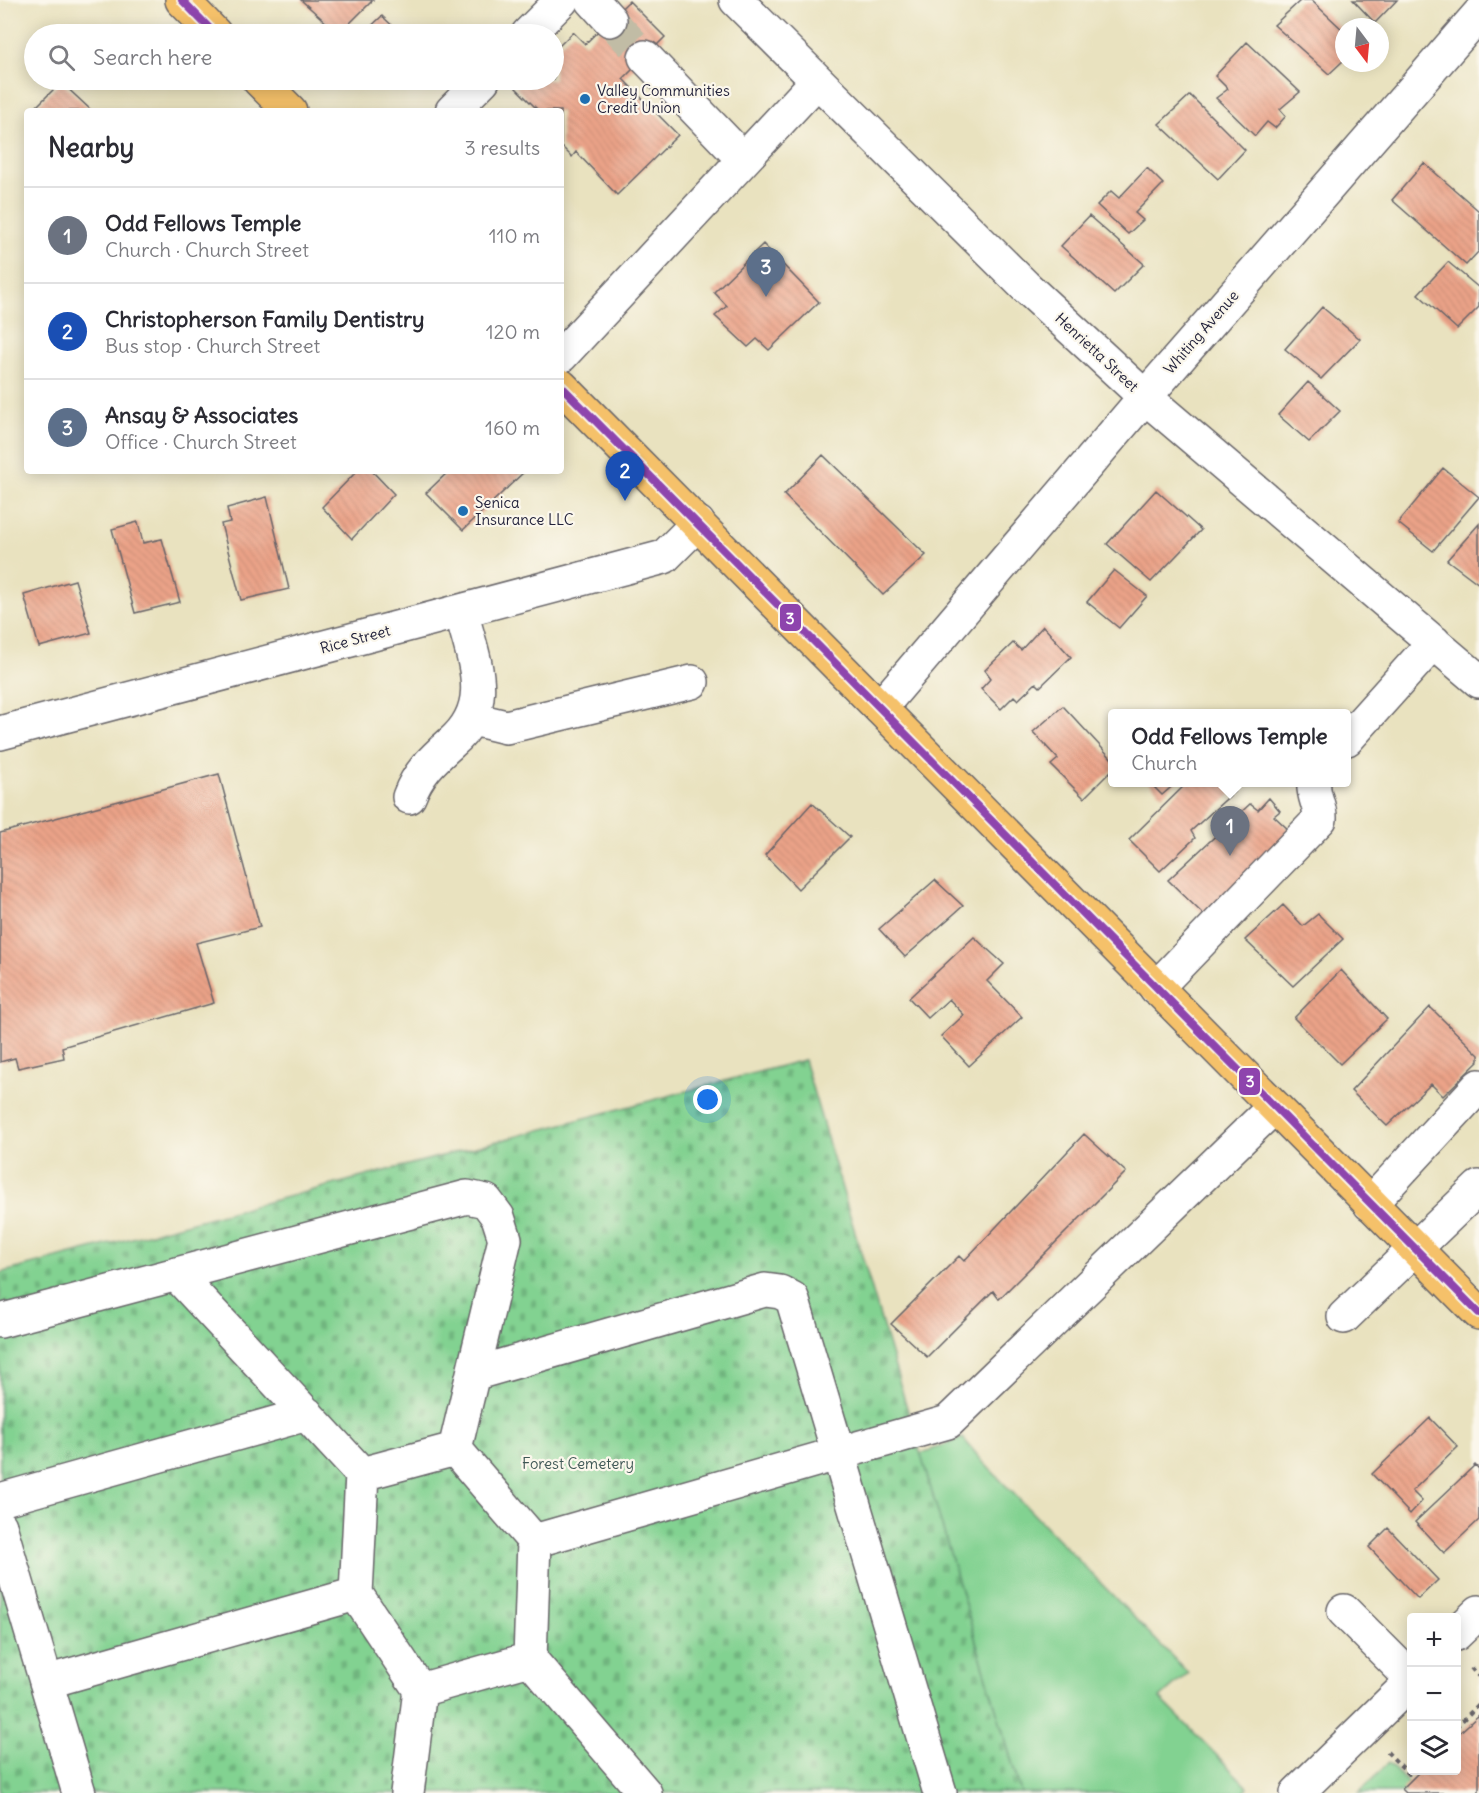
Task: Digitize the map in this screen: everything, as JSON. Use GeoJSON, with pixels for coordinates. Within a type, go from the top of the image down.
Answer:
{"type":"FeatureCollection","features":[{"type":"Feature","properties":{"kind":"main road"},"geometry":{"type":"LineString","coordinates":[[182,0],[205,24]]}},
{"type":"Feature","properties":{"kind":"main road"},"geometry":{"type":"LineString","coordinates":[[269,90],[287,108]]}},
{"type":"Feature","properties":{"kind":"main road"},"geometry":{"type":"LineString","coordinates":[[564,389],[1479,1313]]}},
{"type":"Feature","properties":{"kind":"street"},"geometry":{"type":"LineString","coordinates":[[538,24],[562,0]]}},
{"type":"Feature","properties":{"kind":"street","name":"Henrietta Street"},"geometry":{"type":"LineString","coordinates":[[736,0],[1024,286],[1144,397],[1479,681]]}},
{"type":"Feature","properties":{"kind":"street","name":"Whiting Avenue"},"geometry":{"type":"LineString","coordinates":[[880,708],[1144,397],[1479,14]]}},
{"type":"Feature","properties":{"kind":"street"},"geometry":{"type":"LineString","coordinates":[[645,57],[743,159]]}},
{"type":"Feature","properties":{"kind":"street"},"geometry":{"type":"LineString","coordinates":[[564,353],[817,81]]}},
{"type":"Feature","properties":{"kind":"street"},"geometry":{"type":"LineString","coordinates":[[455,108],[473,90]]}},
{"type":"Feature","properties":{"kind":"street","name":"Rice Street"},"geometry":{"type":"LineString","coordinates":[[0,733],[664,556],[698,523]]}},
{"type":"Feature","properties":{"kind":"street"},"geometry":{"type":"LineString","coordinates":[[409,797],[416,777],[466,729],[478,704],[478,684],[461,610]]}},
{"type":"Feature","properties":{"kind":"street"},"geometry":{"type":"LineString","coordinates":[[1351,735],[1434,642]]}},
{"type":"Feature","properties":{"kind":"street"},"geometry":{"type":"LineString","coordinates":[[472,719],[506,727],[692,682]]}},
{"type":"Feature","properties":{"kind":"street"},"geometry":{"type":"LineString","coordinates":[[1156,988],[1320,819],[1320,807],[1313,787]]}},
{"type":"Feature","properties":{"kind":"street"},"geometry":{"type":"LineString","coordinates":[[1370,1203],[1479,1086]]}},
{"type":"Feature","properties":{"kind":"street"},"geometry":{"type":"LineString","coordinates":[[534,1541],[948,1422],[1274,1107]]}},
{"type":"Feature","properties":{"kind":"street"},"geometry":{"type":"LineString","coordinates":[[1344,1317],[1479,1187]]}},
{"type":"Feature","properties":{"kind":"street"},"geometry":{"type":"LineString","coordinates":[[0,1321],[467,1197],[486,1201],[498,1217],[505,1239],[455,1449]]}},
{"type":"Feature","properties":{"kind":"street"},"geometry":{"type":"LineString","coordinates":[[176,1274],[362,1474],[356,1594],[420,1690],[407,1793]]}},
{"type":"Feature","properties":{"kind":"street"},"geometry":{"type":"LineString","coordinates":[[473,1374],[765,1290],[780,1292],[792,1298],[940,1793]]}},
{"type":"Feature","properties":{"kind":"street"},"geometry":{"type":"LineString","coordinates":[[0,1500],[307,1414]]}},
{"type":"Feature","properties":{"kind":"street"},"geometry":{"type":"LineString","coordinates":[[362,1474],[455,1449]]}},
{"type":"Feature","properties":{"kind":"street"},"geometry":{"type":"LineString","coordinates":[[455,1449],[534,1541],[530,1659],[645,1793]]}},
{"type":"Feature","properties":{"kind":"street"},"geometry":{"type":"LineString","coordinates":[[0,1526],[80,1793]]}},
{"type":"Feature","properties":{"kind":"street"},"geometry":{"type":"LineString","coordinates":[[46,1682],[356,1594]]}},
{"type":"Feature","properties":{"kind":"street"},"geometry":{"type":"LineString","coordinates":[[1344,1611],[1407,1675]]}},
{"type":"Feature","properties":{"kind":"street"},"geometry":{"type":"LineString","coordinates":[[1461,1630],[1479,1612]]}},
{"type":"Feature","properties":{"kind":"street"},"geometry":{"type":"LineString","coordinates":[[420,1690],[530,1659]]}},
{"type":"Feature","properties":{"kind":"street"},"geometry":{"type":"LineString","coordinates":[[1297,1793],[1407,1685]]}},
{"type":"Feature","properties":{"kind":"path"},"geometry":{"type":"LineString","coordinates":[[1471,1668],[1479,1677]]}},
{"type":"Feature","properties":{"kind":"path"},"geometry":{"type":"LineString","coordinates":[[1461,1721],[1479,1704]]}},
{"type":"Feature","properties":{"kind":"path"},"geometry":{"type":"LineString","coordinates":[[1387,1752],[1407,1772]]}},
{"type":"Feature","properties":{"kind":"green space","name":"Forest Cemetery"},"geometry":{"type":"Polygon","coordinates":[[[804,1060],[1021,1793],[0,1793],[0,1273],[804,1060]]]}},
{"type":"Feature","properties":{"kind":"green space"},"geometry":{"type":"Polygon","coordinates":[[[963,1438],[983,1462],[1188,1673],[1160,1698],[1248,1787],[1243,1793],[1021,1793],[920,1454],[963,1438]]]}},
{"type":"Feature","properties":{"kind":"green space"},"geometry":{"type":"Polygon","coordinates":[[[1388,1763],[1408,1783],[1406,1793],[1359,1793],[1388,1763]]]}},
{"type":"Feature","properties":{"kind":"building"},"geometry":{"type":"Polygon","coordinates":[[[301,0],[373,0],[349,24],[328,24],[301,0]]]}},
{"type":"Feature","properties":{"kind":"building"},"geometry":{"type":"Polygon","coordinates":[[[1301,0],[1311,0],[1335,23],[1335,68],[1329,74],[1274,25],[1301,0]]]}},
{"type":"Feature","properties":{"kind":"building"},"geometry":{"type":"Polygon","coordinates":[[[1353,0],[1397,0],[1380,18],[1370,18],[1353,0]]]}},
{"type":"Feature","properties":{"kind":"building","name":"Valley Communities Credit Union"},"geometry":{"type":"Polygon","coordinates":[[[629,1],[665,37],[623,79],[678,135],[617,195],[576,152],[572,157],[564,149],[564,108],[536,108],[518,90],[564,90],[564,41],[573,32],[585,44],[629,1]]]}},
{"type":"Feature","properties":{"kind":"building"},"geometry":{"type":"Polygon","coordinates":[[[382,16],[390,24],[374,24],[382,16]]]}},
{"type":"Feature","properties":{"kind":"building"},"geometry":{"type":"Polygon","coordinates":[[[1247,42],[1300,92],[1280,109],[1286,116],[1275,128],[1267,122],[1255,136],[1216,98],[1228,89],[1215,76],[1247,42]]]}},
{"type":"Feature","properties":{"kind":"building"},"geometry":{"type":"Polygon","coordinates":[[[53,90],[70,90],[89,108],[35,108],[53,90]]]}},
{"type":"Feature","properties":{"kind":"building"},"geometry":{"type":"Polygon","coordinates":[[[1190,95],[1245,150],[1218,179],[1159,124],[1190,95]]]}},
{"type":"Feature","properties":{"kind":"building"},"geometry":{"type":"Polygon","coordinates":[[[1424,163],[1479,211],[1479,251],[1466,265],[1392,200],[1424,163]]]}},
{"type":"Feature","properties":{"kind":"building"},"geometry":{"type":"Polygon","coordinates":[[[1147,168],[1163,184],[1135,213],[1143,220],[1128,234],[1097,205],[1111,191],[1119,198],[1147,168]]]}},
{"type":"Feature","properties":{"kind":"building"},"geometry":{"type":"Polygon","coordinates":[[[1089,216],[1144,264],[1114,294],[1061,246],[1089,216]]]}},
{"type":"Feature","properties":{"kind":"building"},"geometry":{"type":"Polygon","coordinates":[[[763,244],[819,302],[769,350],[757,339],[748,347],[715,316],[727,306],[714,292],[763,244]]]}},
{"type":"Feature","properties":{"kind":"building"},"geometry":{"type":"Polygon","coordinates":[[[1448,262],[1479,288],[1479,307],[1457,329],[1418,294],[1448,262]]]}},
{"type":"Feature","properties":{"kind":"building"},"geometry":{"type":"Polygon","coordinates":[[[1322,307],[1360,339],[1321,379],[1285,349],[1322,307]]]}},
{"type":"Feature","properties":{"kind":"building"},"geometry":{"type":"Polygon","coordinates":[[[1308,382],[1340,411],[1309,442],[1278,415],[1308,382]]]}},
{"type":"Feature","properties":{"kind":"building"},"geometry":{"type":"Polygon","coordinates":[[[823,455],[926,555],[883,595],[784,495],[823,455]]]}},
{"type":"Feature","properties":{"kind":"building"},"geometry":{"type":"Polygon","coordinates":[[[1443,468],[1479,497],[1433,551],[1398,523],[1443,468]]]}},
{"type":"Feature","properties":{"kind":"building"},"geometry":{"type":"Polygon","coordinates":[[[354,474],[375,474],[394,494],[352,539],[322,507],[354,474]]]}},
{"type":"Feature","properties":{"kind":"building","name":"Senica Insurance LLC"},"geometry":{"type":"Polygon","coordinates":[[[446,474],[522,474],[463,530],[426,493],[446,474]]]}},
{"type":"Feature","properties":{"kind":"building"},"geometry":{"type":"Polygon","coordinates":[[[1156,490],[1201,530],[1151,582],[1107,544],[1156,490]]]}},
{"type":"Feature","properties":{"kind":"building"},"geometry":{"type":"Polygon","coordinates":[[[267,497],[289,589],[241,600],[221,524],[230,522],[227,508],[267,497]]]}},
{"type":"Feature","properties":{"kind":"building"},"geometry":{"type":"Polygon","coordinates":[[[138,522],[143,543],[162,539],[180,602],[135,613],[112,529],[138,522]]]}},
{"type":"Feature","properties":{"kind":"building"},"geometry":{"type":"Polygon","coordinates":[[[1479,524],[1479,584],[1447,560],[1479,524]]]}},
{"type":"Feature","properties":{"kind":"building"},"geometry":{"type":"Polygon","coordinates":[[[1114,570],[1147,596],[1119,628],[1087,602],[1114,570]]]}},
{"type":"Feature","properties":{"kind":"building"},"geometry":{"type":"Polygon","coordinates":[[[75,580],[91,633],[39,647],[24,595],[75,580]]]}},
{"type":"Feature","properties":{"kind":"building"},"geometry":{"type":"Polygon","coordinates":[[[1043,626],[1071,657],[1040,687],[1036,683],[1018,700],[1014,696],[1001,709],[981,689],[991,678],[985,670],[1013,643],[1021,650],[1043,626]]]}},
{"type":"Feature","properties":{"kind":"building"},"geometry":{"type":"Polygon","coordinates":[[[1063,706],[1108,755],[1108,774],[1084,798],[1051,765],[1058,759],[1033,732],[1063,706]]]}},
{"type":"Feature","properties":{"kind":"building"},"geometry":{"type":"Polygon","coordinates":[[[219,774],[260,927],[196,943],[214,1003],[62,1047],[64,1058],[18,1068],[15,1058],[0,1062],[0,833],[219,774]]]}},
{"type":"Feature","properties":{"kind":"building"},"geometry":{"type":"Polygon","coordinates":[[[1154,787],[1171,787],[1162,795],[1154,787]]]}},
{"type":"Feature","properties":{"kind":"building"},"geometry":{"type":"Polygon","coordinates":[[[1183,787],[1231,787],[1235,791],[1191,831],[1195,838],[1160,871],[1129,840],[1183,787]]]}},
{"type":"Feature","properties":{"kind":"building"},"geometry":{"type":"Polygon","coordinates":[[[1269,798],[1280,811],[1274,816],[1291,832],[1204,915],[1168,880],[1250,804],[1258,810],[1269,798]]]}},
{"type":"Feature","properties":{"kind":"building"},"geometry":{"type":"Polygon","coordinates":[[[812,803],[850,837],[798,889],[765,855],[812,803]]]}},
{"type":"Feature","properties":{"kind":"building"},"geometry":{"type":"Polygon","coordinates":[[[935,880],[963,906],[905,957],[879,929],[935,880]]]}},
{"type":"Feature","properties":{"kind":"building"},"geometry":{"type":"Polygon","coordinates":[[[1283,905],[1303,926],[1318,914],[1343,939],[1293,986],[1245,940],[1283,905]]]}},
{"type":"Feature","properties":{"kind":"building"},"geometry":{"type":"Polygon","coordinates":[[[974,937],[1004,964],[987,981],[1022,1017],[969,1066],[941,1036],[964,1015],[949,999],[928,1018],[909,998],[974,937]]]}},
{"type":"Feature","properties":{"kind":"building"},"geometry":{"type":"Polygon","coordinates":[[[1341,970],[1387,1019],[1340,1064],[1294,1018],[1341,970]]]}},
{"type":"Feature","properties":{"kind":"building"},"geometry":{"type":"Polygon","coordinates":[[[1430,1007],[1479,1055],[1479,1061],[1443,1096],[1431,1084],[1387,1126],[1351,1091],[1430,1007]]]}},
{"type":"Feature","properties":{"kind":"building"},"geometry":{"type":"Polygon","coordinates":[[[1084,1134],[1126,1172],[999,1299],[993,1291],[927,1357],[891,1324],[959,1256],[964,1261],[1084,1134]]]}},
{"type":"Feature","properties":{"kind":"building"},"geometry":{"type":"Polygon","coordinates":[[[1430,1418],[1458,1447],[1412,1491],[1422,1501],[1410,1514],[1372,1474],[1430,1418]]]}},
{"type":"Feature","properties":{"kind":"building"},"geometry":{"type":"Polygon","coordinates":[[[1475,1465],[1479,1469],[1479,1520],[1444,1553],[1415,1522],[1475,1465]]]}},
{"type":"Feature","properties":{"kind":"building"},"geometry":{"type":"Polygon","coordinates":[[[1388,1528],[1438,1580],[1418,1599],[1369,1547],[1388,1528]]]}},
{"type":"Feature","properties":{"kind":"building"},"geometry":{"type":"Polygon","coordinates":[[[1479,1715],[1479,1793],[1406,1793],[1402,1789],[1416,1775],[1461,1775],[1461,1731],[1479,1715]]]}},
{"type":"Feature","properties":{"kind":"tunnel"},"geometry":{"type":"LineString","coordinates":[[610,20],[645,57]]}},
{"type":"Feature","properties":{"kind":"transit line","name":"3"},"geometry":{"type":"LineString","coordinates":[[182,0],[205,24]]}},
{"type":"Feature","properties":{"kind":"transit line","name":"3"},"geometry":{"type":"LineString","coordinates":[[564,389],[1479,1313]]}},
{"type":"Feature","properties":{"kind":"place","name":"Valley Communities Credit Union"},"geometry":{"type":"Point","coordinates":[585,99]}},
{"type":"Feature","properties":{"kind":"place","name":"Ansay & Associates"},"geometry":{"type":"Point","coordinates":[766,297]}},
{"type":"Feature","properties":{"kind":"place","name":"Christopherson Family Dentistry"},"geometry":{"type":"Point","coordinates":[625,501]}},
{"type":"Feature","properties":{"kind":"place","name":"Senica Insurance LLC"},"geometry":{"type":"Point","coordinates":[463,511]}},
{"type":"Feature","properties":{"kind":"place","name":"Odd Fellows Temple"},"geometry":{"type":"Point","coordinates":[1230,856]}}]}
